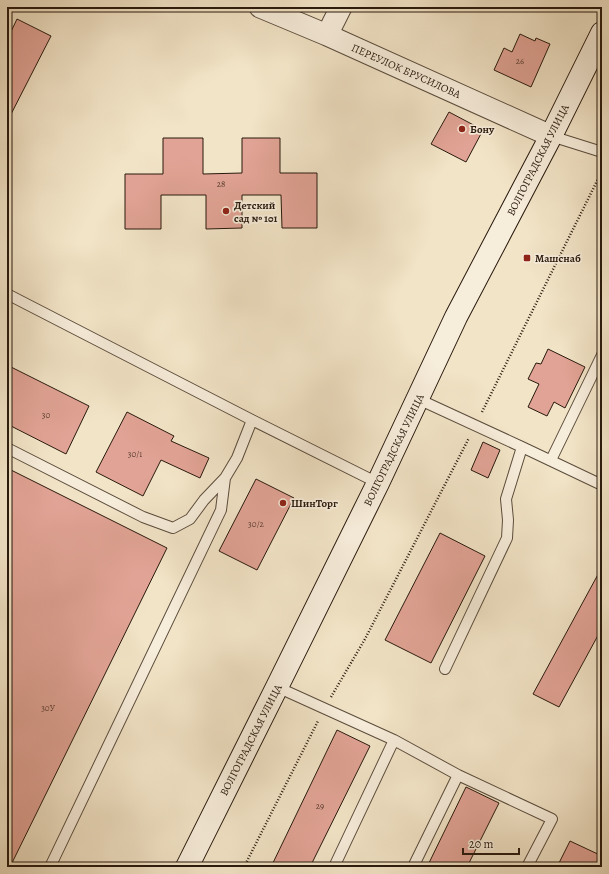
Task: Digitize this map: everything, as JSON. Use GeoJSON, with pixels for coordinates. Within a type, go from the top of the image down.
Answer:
{"type":"FeatureCollection","features":[{"type":"Feature","properties":{"kind":"main road","name":"ВОЛГОГРАДСКАЯ УЛИЦА"},"geometry":{"type":"LineString","coordinates":[[187,867],[278,687],[378,483],[456,317],[551,136],[602,33]]}},
{"type":"Feature","properties":{"kind":"street","name":"ПЕРЕУЛОК БРУСИЛОВА"},"geometry":{"type":"LineString","coordinates":[[260,7],[327,35],[551,136]]}},
{"type":"Feature","properties":{"kind":"street"},"geometry":{"type":"LineString","coordinates":[[327,35],[341,7]]}},
{"type":"Feature","properties":{"kind":"lane"},"geometry":{"type":"LineString","coordinates":[[551,136],[602,152]]}},
{"type":"Feature","properties":{"kind":"lane"},"geometry":{"type":"LineString","coordinates":[[7,294],[378,483]]}},
{"type":"Feature","properties":{"kind":"lane"},"geometry":{"type":"LineString","coordinates":[[551,460],[602,355]]}},
{"type":"Feature","properties":{"kind":"lane"},"geometry":{"type":"LineString","coordinates":[[418,399],[602,485]]}},
{"type":"Feature","properties":{"kind":"lane"},"geometry":{"type":"LineString","coordinates":[[7,448],[143,517],[173,528],[190,519],[204,500],[225,478],[237,458],[252,420]]}},
{"type":"Feature","properties":{"kind":"lane"},"geometry":{"type":"LineString","coordinates":[[445,669],[507,538],[508,520],[506,499],[522,447]]}},
{"type":"Feature","properties":{"kind":"lane"},"geometry":{"type":"LineString","coordinates":[[50,867],[221,510],[225,478]]}},
{"type":"Feature","properties":{"kind":"lane"},"geometry":{"type":"LineString","coordinates":[[278,687],[394,740],[458,775],[552,819],[527,867]]}},
{"type":"Feature","properties":{"kind":"lane"},"geometry":{"type":"LineString","coordinates":[[334,867],[394,740]]}},
{"type":"Feature","properties":{"kind":"lane"},"geometry":{"type":"LineString","coordinates":[[413,867],[458,775]]}},
{"type":"Feature","properties":{"kind":"path"},"geometry":{"type":"LineString","coordinates":[[244,867],[325,709],[365,639],[476,425],[602,171]]}},
{"type":"Feature","properties":{"kind":"building"},"geometry":{"type":"Polygon","coordinates":[[[17,19],[51,36],[7,122],[7,40],[17,19]]]}},
{"type":"Feature","properties":{"kind":"building"},"geometry":{"type":"Polygon","coordinates":[[[520,34],[535,41],[536,38],[550,44],[531,87],[494,70],[504,48],[512,52],[520,34]]]}},
{"type":"Feature","properties":{"kind":"building"},"geometry":{"type":"Polygon","coordinates":[[[449,112],[483,130],[466,162],[431,144],[449,112]]]}},
{"type":"Feature","properties":{"kind":"building"},"geometry":{"type":"Polygon","coordinates":[[[163,138],[203,138],[203,174],[242,173],[242,138],[280,138],[280,173],[317,173],[317,228],[282,228],[281,195],[242,195],[242,228],[206,229],[206,195],[161,195],[161,229],[125,229],[125,174],[163,174],[163,138]]]}},
{"type":"Feature","properties":{"kind":"building"},"geometry":{"type":"Polygon","coordinates":[[[548,349],[585,367],[565,408],[554,402],[547,416],[528,407],[539,384],[528,379],[536,363],[541,364],[548,349]]]}},
{"type":"Feature","properties":{"kind":"building"},"geometry":{"type":"Polygon","coordinates":[[[7,365],[89,406],[66,454],[7,424],[7,365]]]}},
{"type":"Feature","properties":{"kind":"building"},"geometry":{"type":"Polygon","coordinates":[[[127,412],[174,436],[171,441],[209,458],[200,478],[161,460],[143,496],[96,472],[127,412]]]}},
{"type":"Feature","properties":{"kind":"building"},"geometry":{"type":"Polygon","coordinates":[[[483,442],[500,450],[488,478],[471,470],[483,442]]]}},
{"type":"Feature","properties":{"kind":"building"},"geometry":{"type":"Polygon","coordinates":[[[7,468],[167,548],[10,867],[7,867],[7,468]]]}},
{"type":"Feature","properties":{"kind":"building"},"geometry":{"type":"Polygon","coordinates":[[[256,479],[294,498],[257,570],[219,551],[256,479]]]}},
{"type":"Feature","properties":{"kind":"building"},"geometry":{"type":"Polygon","coordinates":[[[440,533],[485,556],[431,663],[385,640],[440,533]]]}},
{"type":"Feature","properties":{"kind":"building"},"geometry":{"type":"Polygon","coordinates":[[[602,567],[602,628],[559,707],[533,694],[602,567]]]}},
{"type":"Feature","properties":{"kind":"building"},"geometry":{"type":"Polygon","coordinates":[[[337,730],[370,746],[310,867],[271,867],[337,730]]]}},
{"type":"Feature","properties":{"kind":"building"},"geometry":{"type":"Polygon","coordinates":[[[466,787],[499,803],[467,867],[427,867],[466,787]]]}},
{"type":"Feature","properties":{"kind":"building"},"geometry":{"type":"Polygon","coordinates":[[[570,841],[602,856],[602,867],[557,867],[570,841]]]}},
{"type":"Feature","properties":{"kind":"place","name":"Бону"},"geometry":{"type":"Point","coordinates":[462,129]}},
{"type":"Feature","properties":{"kind":"place","name":"Детский сад № 101"},"geometry":{"type":"Point","coordinates":[226,211]}},
{"type":"Feature","properties":{"kind":"place","name":"Машснаб"},"geometry":{"type":"Point","coordinates":[527,258]}},
{"type":"Feature","properties":{"kind":"place","name":"ШинТорг"},"geometry":{"type":"Point","coordinates":[283,503]}}]}
